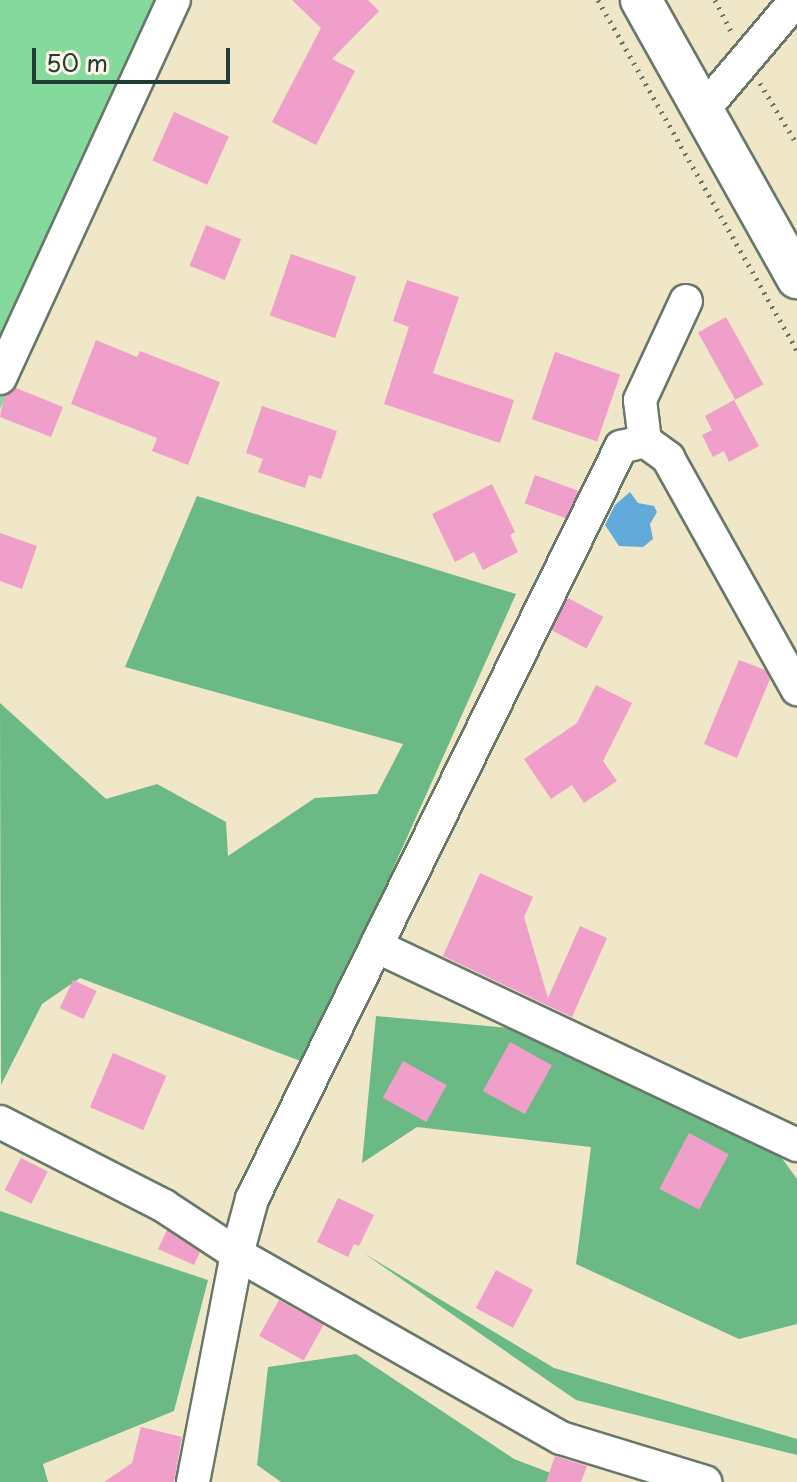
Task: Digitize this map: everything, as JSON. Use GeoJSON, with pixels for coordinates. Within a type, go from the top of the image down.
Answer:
{"type":"FeatureCollection","features":[{"type":"Feature","properties":{"kind":"main road"},"geometry":{"type":"LineString","coordinates":[[641,0],[797,278]]}},
{"type":"Feature","properties":{"kind":"street"},"geometry":{"type":"LineString","coordinates":[[0,378],[174,0]]}},
{"type":"Feature","properties":{"kind":"street"},"geometry":{"type":"LineString","coordinates":[[704,109],[796,0]]}},
{"type":"Feature","properties":{"kind":"street"},"geometry":{"type":"LineString","coordinates":[[686,301],[640,400],[645,441],[668,458],[797,689]]}},
{"type":"Feature","properties":{"kind":"street"},"geometry":{"type":"LineString","coordinates":[[193,1482],[237,1254],[252,1199],[621,447],[645,441]]}},
{"type":"Feature","properties":{"kind":"street"},"geometry":{"type":"LineString","coordinates":[[376,946],[797,1145]]}},
{"type":"Feature","properties":{"kind":"street"},"geometry":{"type":"LineString","coordinates":[[0,1122],[164,1206],[237,1254],[561,1438],[705,1482]]}},
{"type":"Feature","properties":{"kind":"path"},"geometry":{"type":"LineString","coordinates":[[598,0],[797,350]]}},
{"type":"Feature","properties":{"kind":"green space"},"geometry":{"type":"Polygon","coordinates":[[[0,0],[182,0],[0,409],[0,0]]]}},
{"type":"Feature","properties":{"kind":"green space"},"geometry":{"type":"Polygon","coordinates":[[[197,496],[516,594],[306,1063],[80,978],[42,1004],[1,1085],[0,703],[106,799],[157,784],[226,822],[228,856],[315,798],[377,794],[403,744],[125,667],[197,496]]]}},
{"type":"Feature","properties":{"kind":"green space"},"geometry":{"type":"Polygon","coordinates":[[[376,1016],[542,1031],[768,1139],[797,1179],[797,1324],[739,1339],[576,1264],[591,1147],[417,1127],[362,1163],[376,1016]]]}},
{"type":"Feature","properties":{"kind":"green space"},"geometry":{"type":"Polygon","coordinates":[[[0,1211],[208,1280],[174,1411],[43,1464],[48,1482],[0,1482],[0,1211]]]}},
{"type":"Feature","properties":{"kind":"green space"},"geometry":{"type":"Polygon","coordinates":[[[365,1254],[554,1368],[797,1439],[797,1455],[576,1400],[365,1254]]]}},
{"type":"Feature","properties":{"kind":"green space"},"geometry":{"type":"Polygon","coordinates":[[[356,1354],[514,1459],[574,1482],[281,1482],[257,1465],[268,1367],[356,1354]]]}},
{"type":"Feature","properties":{"kind":"water"},"geometry":{"type":"Polygon","coordinates":[[[630,492],[638,503],[654,506],[657,512],[650,524],[653,539],[643,547],[619,546],[605,525],[615,505],[630,492]]]}},
{"type":"Feature","properties":{"kind":"building"},"geometry":{"type":"Polygon","coordinates":[[[292,0],[368,0],[379,11],[332,59],[355,71],[316,145],[272,122],[321,28],[292,0]]]}},
{"type":"Feature","properties":{"kind":"building"},"geometry":{"type":"Polygon","coordinates":[[[174,112],[229,136],[207,185],[152,160],[174,112]]]}},
{"type":"Feature","properties":{"kind":"building"},"geometry":{"type":"Polygon","coordinates":[[[206,225],[241,239],[225,280],[190,266],[206,225]]]}},
{"type":"Feature","properties":{"kind":"building"},"geometry":{"type":"Polygon","coordinates":[[[291,254],[356,276],[335,338],[270,315],[291,254]]]}},
{"type":"Feature","properties":{"kind":"building"},"geometry":{"type":"Polygon","coordinates":[[[407,280],[459,297],[433,373],[514,400],[500,443],[384,404],[409,327],[393,321],[407,280]]]}},
{"type":"Feature","properties":{"kind":"building"},"geometry":{"type":"Polygon","coordinates":[[[726,317],[763,384],[735,400],[698,333],[726,317]]]}},
{"type":"Feature","properties":{"kind":"building"},"geometry":{"type":"Polygon","coordinates":[[[96,340],[137,357],[140,351],[220,382],[188,465],[152,451],[157,438],[71,404],[96,340]]]}},
{"type":"Feature","properties":{"kind":"building"},"geometry":{"type":"Polygon","coordinates":[[[555,352],[620,374],[597,442],[532,419],[555,352]]]}},
{"type":"Feature","properties":{"kind":"building"},"geometry":{"type":"Polygon","coordinates":[[[16,388],[63,407],[51,437],[0,417],[4,396],[16,388]]]}},
{"type":"Feature","properties":{"kind":"building"},"geometry":{"type":"Polygon","coordinates":[[[734,400],[759,446],[729,462],[724,451],[713,457],[702,435],[712,430],[705,416],[734,400]]]}},
{"type":"Feature","properties":{"kind":"building"},"geometry":{"type":"Polygon","coordinates":[[[262,406],[337,431],[321,479],[309,475],[305,488],[258,472],[263,459],[246,453],[262,406]]]}},
{"type":"Feature","properties":{"kind":"building"},"geometry":{"type":"Polygon","coordinates":[[[535,475],[578,491],[568,519],[525,503],[535,475]]]}},
{"type":"Feature","properties":{"kind":"building"},"geometry":{"type":"Polygon","coordinates":[[[492,484],[515,532],[510,535],[518,552],[483,570],[474,552],[455,562],[432,514],[492,484]]]}},
{"type":"Feature","properties":{"kind":"building"},"geometry":{"type":"Polygon","coordinates":[[[0,533],[37,546],[22,589],[0,581],[0,533]]]}},
{"type":"Feature","properties":{"kind":"building"},"geometry":{"type":"Polygon","coordinates":[[[568,598],[603,617],[586,649],[551,630],[568,598]]]}},
{"type":"Feature","properties":{"kind":"building"},"geometry":{"type":"Polygon","coordinates":[[[739,660],[765,670],[770,679],[737,758],[704,744],[739,660]]]}},
{"type":"Feature","properties":{"kind":"building"},"geometry":{"type":"Polygon","coordinates":[[[596,685],[632,703],[603,761],[617,781],[584,803],[572,785],[551,799],[524,759],[577,723],[596,685]]]}},
{"type":"Feature","properties":{"kind":"building"},"geometry":{"type":"Polygon","coordinates":[[[480,873],[533,897],[524,917],[548,998],[580,926],[607,938],[572,1017],[443,956],[480,873]]]}},
{"type":"Feature","properties":{"kind":"building"},"geometry":{"type":"Polygon","coordinates":[[[73,980],[97,991],[83,1019],[60,1008],[73,980]]]}},
{"type":"Feature","properties":{"kind":"building"},"geometry":{"type":"Polygon","coordinates":[[[510,1042],[552,1065],[525,1114],[483,1091],[510,1042]]]}},
{"type":"Feature","properties":{"kind":"building"},"geometry":{"type":"Polygon","coordinates":[[[113,1053],[166,1076],[143,1130],[90,1107],[113,1053]]]}},
{"type":"Feature","properties":{"kind":"building"},"geometry":{"type":"Polygon","coordinates":[[[403,1061],[447,1085],[426,1122],[383,1098],[403,1061]]]}},
{"type":"Feature","properties":{"kind":"building"},"geometry":{"type":"Polygon","coordinates":[[[689,1133],[729,1154],[699,1210],[659,1189],[689,1133]]]}},
{"type":"Feature","properties":{"kind":"building"},"geometry":{"type":"Polygon","coordinates":[[[21,1158],[48,1172],[31,1204],[5,1190],[21,1158]]]}},
{"type":"Feature","properties":{"kind":"building"},"geometry":{"type":"Polygon","coordinates":[[[338,1198],[374,1215],[359,1246],[354,1244],[348,1257],[317,1242],[338,1198]]]}},
{"type":"Feature","properties":{"kind":"building"},"geometry":{"type":"Polygon","coordinates":[[[167,1230],[200,1252],[194,1265],[158,1249],[167,1230]]]}},
{"type":"Feature","properties":{"kind":"building"},"geometry":{"type":"Polygon","coordinates":[[[496,1270],[533,1290],[513,1328],[476,1308],[496,1270]]]}},
{"type":"Feature","properties":{"kind":"building"},"geometry":{"type":"Polygon","coordinates":[[[279,1300],[324,1325],[304,1361],[259,1336],[279,1300]]]}},
{"type":"Feature","properties":{"kind":"building"},"geometry":{"type":"Polygon","coordinates":[[[141,1427],[182,1437],[174,1482],[104,1482],[132,1463],[141,1427]]]}},
{"type":"Feature","properties":{"kind":"building"},"geometry":{"type":"Polygon","coordinates":[[[555,1456],[587,1466],[581,1482],[546,1482],[555,1456]]]}}]}
